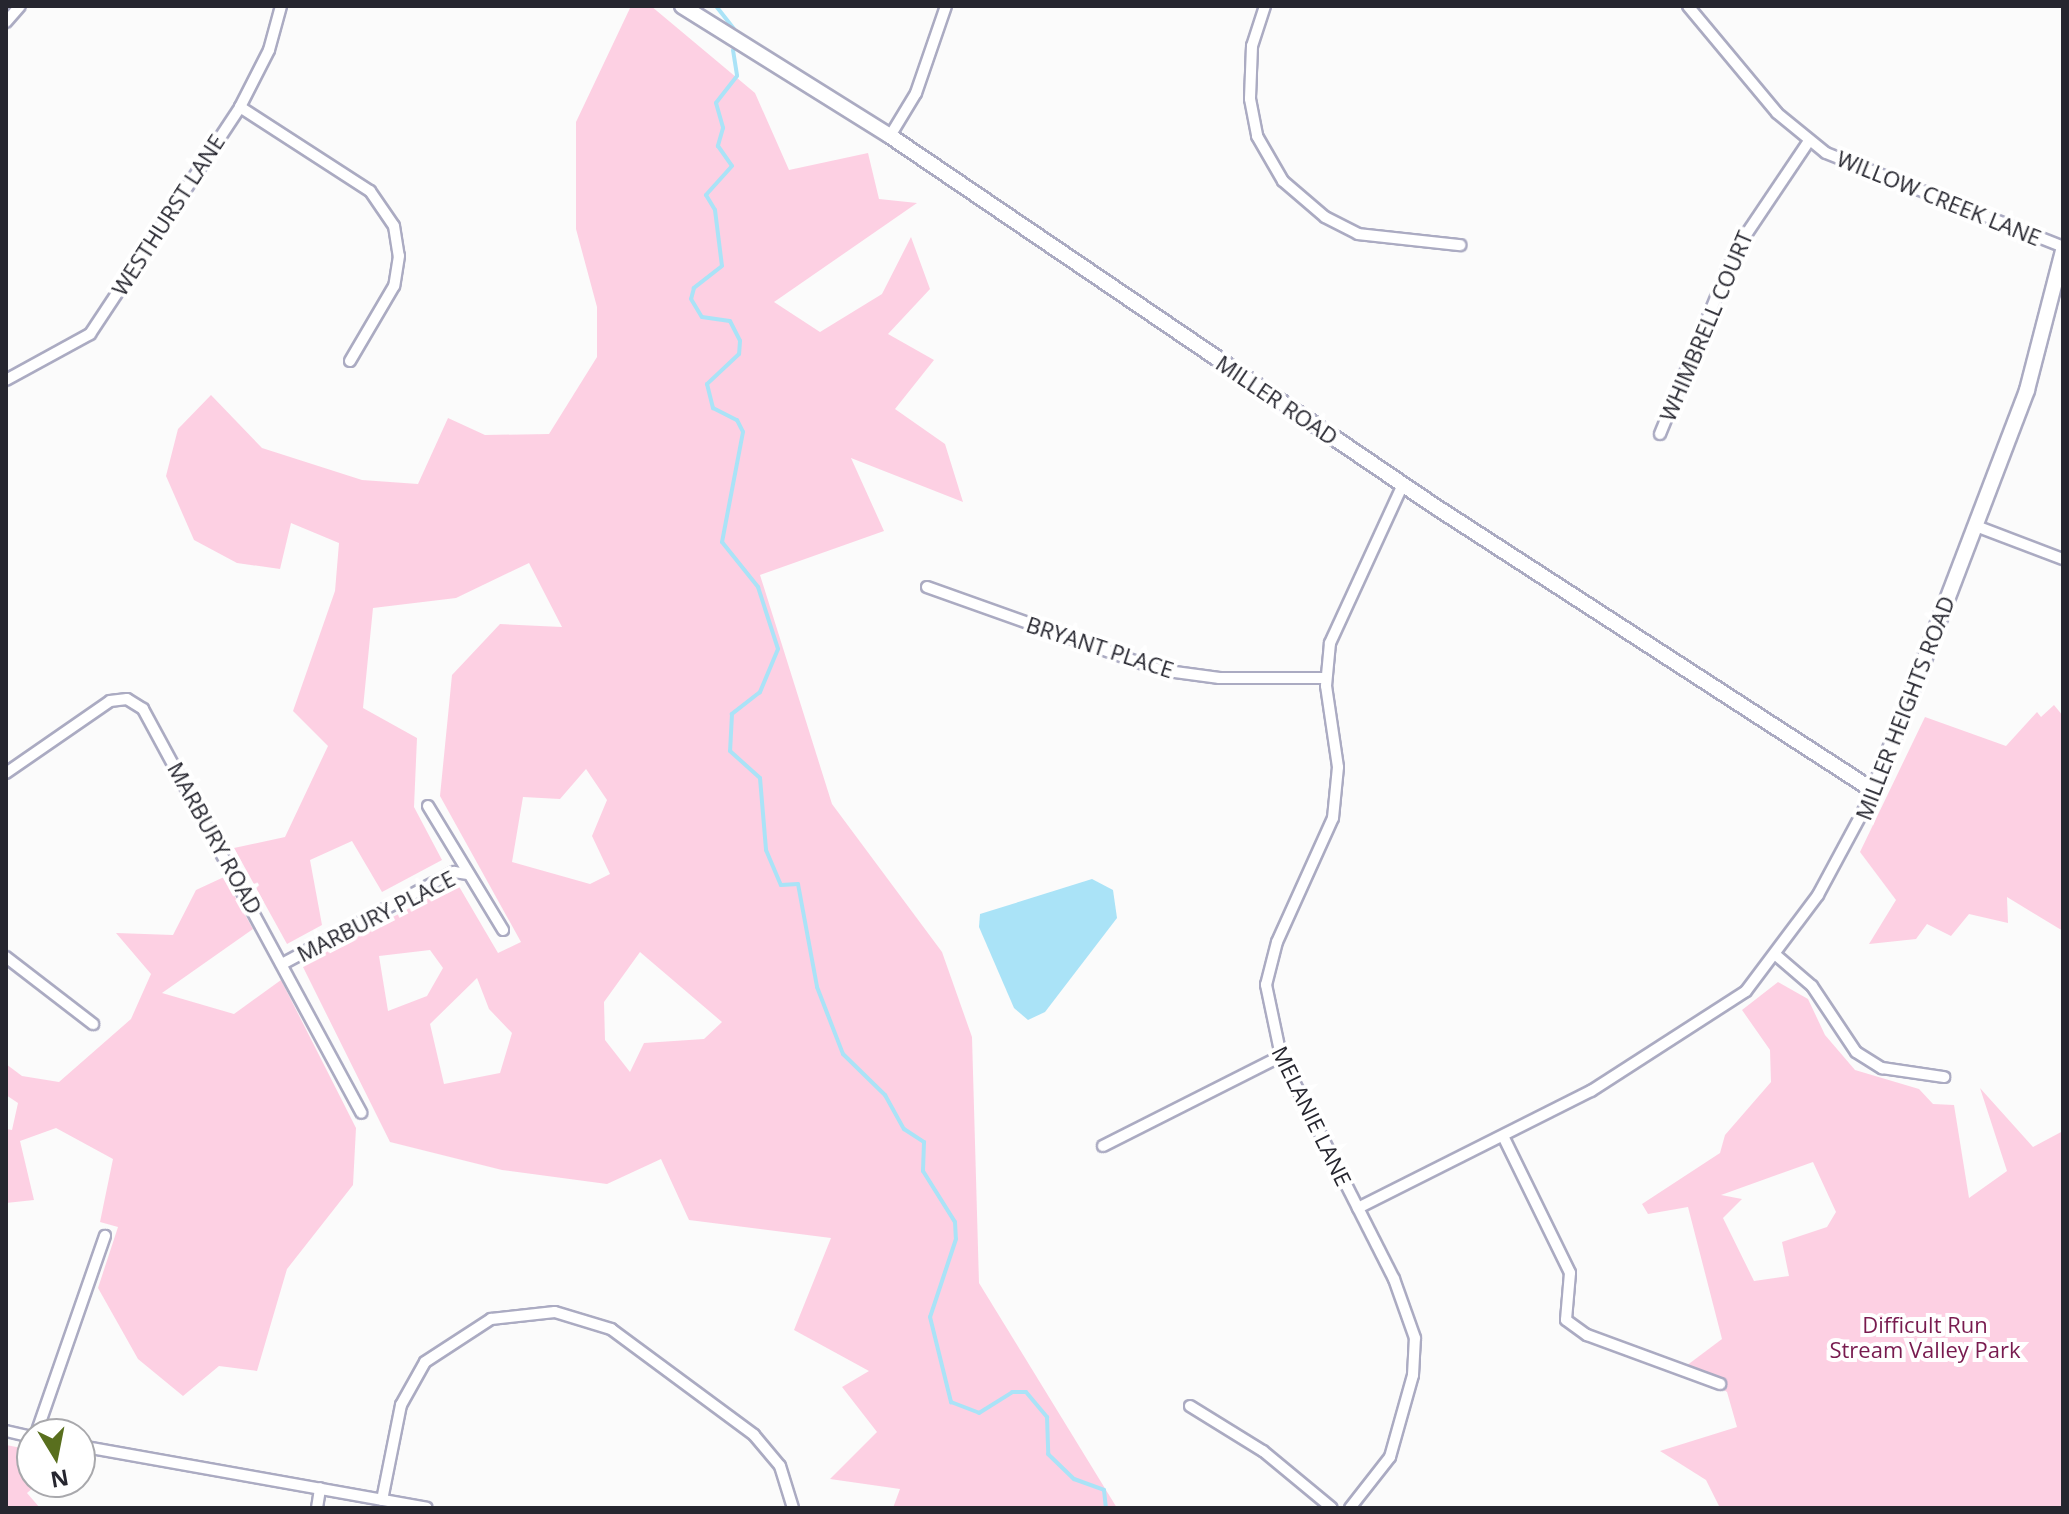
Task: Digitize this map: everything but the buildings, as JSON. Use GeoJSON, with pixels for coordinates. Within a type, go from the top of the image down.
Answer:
{"type":"FeatureCollection","features":[{"type":"Feature","properties":{"kind":"street"},"geometry":{"type":"LineString","coordinates":[[6,22],[20,6]]}},
{"type":"Feature","properties":{"kind":"street","name":"WESTHURST LANE"},"geometry":{"type":"LineString","coordinates":[[6,380],[90,334],[240,107],[269,50],[281,6]]}},
{"type":"Feature","properties":{"kind":"street","name":"MILLER ROAD"},"geometry":{"type":"LineString","coordinates":[[682,6],[890,136],[1403,484],[1874,791]]}},
{"type":"Feature","properties":{"kind":"street"},"geometry":{"type":"LineString","coordinates":[[890,136],[916,93],[946,6]]}},
{"type":"Feature","properties":{"kind":"street"},"geometry":{"type":"LineString","coordinates":[[1265,6],[1252,46],[1250,99],[1257,136],[1283,181],[1325,217],[1358,234],[1460,245]]}},
{"type":"Feature","properties":{"kind":"street","name":"WILLOW CREEK LANE"},"geometry":{"type":"LineString","coordinates":[[1688,6],[1777,113],[1809,141],[1879,179],[2063,249]]}},
{"type":"Feature","properties":{"kind":"street"},"geometry":{"type":"LineString","coordinates":[[240,107],[370,191],[394,226],[399,256],[394,286],[350,361]]}},
{"type":"Feature","properties":{"kind":"street","name":"WHIMBRELL COURT"},"geometry":{"type":"LineString","coordinates":[[1660,434],[1740,241],[1809,141]]}},
{"type":"Feature","properties":{"kind":"street","name":"MILLER HEIGHTS ROAD"},"geometry":{"type":"LineString","coordinates":[[1358,1208],[1504,1138],[1731,1003],[1777,956],[1874,791],[2034,371],[2063,249]]}},
{"type":"Feature","properties":{"kind":"street","name":"MELANIE LANE"},"geometry":{"type":"LineString","coordinates":[[1350,1508],[1390,1457],[1416,1356],[1412,1321],[1281,1056],[1269,1021],[1267,976],[1324,842],[1337,792],[1326,678],[1336,625],[1403,484]]}},
{"type":"Feature","properties":{"kind":"street"},"geometry":{"type":"LineString","coordinates":[[1976,526],[2063,559]]}},
{"type":"Feature","properties":{"kind":"street","name":"BRYANT PLACE"},"geometry":{"type":"LineString","coordinates":[[927,587],[1160,670],[1219,678],[1326,678]]}},
{"type":"Feature","properties":{"kind":"street","name":"MARBURY ROAD"},"geometry":{"type":"LineString","coordinates":[[6,773],[110,701],[136,702],[284,963],[361,1113]]}},
{"type":"Feature","properties":{"kind":"street","name":"MARBURY PLACE"},"geometry":{"type":"LineString","coordinates":[[428,806],[503,930]]}},
{"type":"Feature","properties":{"kind":"street","name":"MARBURY PLACE"},"geometry":{"type":"LineString","coordinates":[[284,963],[454,872],[468,874]]}},
{"type":"Feature","properties":{"kind":"street"},"geometry":{"type":"LineString","coordinates":[[1777,956],[1812,986],[1856,1052],[1882,1068],[1944,1077]]}},
{"type":"Feature","properties":{"kind":"street"},"geometry":{"type":"LineString","coordinates":[[6,957],[93,1024]]}},
{"type":"Feature","properties":{"kind":"street"},"geometry":{"type":"LineString","coordinates":[[1103,1146],[1281,1056]]}},
{"type":"Feature","properties":{"kind":"street"},"geometry":{"type":"LineString","coordinates":[[1504,1138],[1570,1273],[1566,1320],[1587,1335],[1720,1384]]}},
{"type":"Feature","properties":{"kind":"street"},"geometry":{"type":"LineString","coordinates":[[40,1418],[105,1236]]}},
{"type":"Feature","properties":{"kind":"street"},"geometry":{"type":"LineString","coordinates":[[382,1500],[401,1405],[425,1362],[448,1341],[491,1319],[555,1312],[611,1329],[754,1435],[780,1466],[793,1508]]}},
{"type":"Feature","properties":{"kind":"street"},"geometry":{"type":"LineString","coordinates":[[1190,1406],[1263,1451],[1332,1508]]}},
{"type":"Feature","properties":{"kind":"street"},"geometry":{"type":"LineString","coordinates":[[96,1449],[427,1508]]}},
{"type":"Feature","properties":{"kind":"street"},"geometry":{"type":"LineString","coordinates":[[317,1508],[320,1488]]}},
{"type":"Feature","properties":{"kind":"green space"},"geometry":{"type":"Polygon","coordinates":[[[631,6],[651,6],[755,93],[789,170],[868,153],[879,199],[917,203],[774,302],[820,332],[882,294],[911,237],[930,289],[888,334],[934,360],[895,409],[945,444],[963,502],[851,458],[884,531],[760,575],[832,804],[942,952],[972,1037],[979,1283],[1117,1508],[893,1508],[900,1489],[830,1479],[877,1432],[842,1387],[869,1371],[794,1330],[831,1238],[689,1220],[661,1159],[607,1184],[502,1170],[390,1142],[302,965],[457,883],[498,953],[521,942],[440,796],[452,675],[500,624],[562,627],[529,563],[456,598],[373,608],[363,708],[417,738],[414,807],[442,860],[382,892],[352,841],[310,860],[322,925],[287,944],[234,848],[285,837],[328,746],[293,711],[335,591],[339,543],[291,523],[280,569],[237,563],[194,540],[166,476],[178,429],[211,395],[262,448],[362,480],[418,484],[448,418],[485,435],[549,434],[597,357],[597,307],[576,229],[576,122],[631,6]],[[586,769],[560,799],[523,797],[512,862],[590,884],[610,874],[592,836],[607,800],[586,769]],[[430,950],[379,956],[388,1011],[427,996],[443,968],[430,950]],[[640,952],[604,1002],[605,1040],[630,1072],[644,1043],[704,1039],[722,1022],[640,952]],[[477,978],[430,1024],[444,1084],[500,1073],[512,1033],[489,1009],[477,978]]]}},
{"type":"Feature","properties":{"kind":"green space"},"geometry":{"type":"Polygon","coordinates":[[[2054,705],[2063,716],[2063,931],[2007,897],[2008,923],[1969,914],[1951,936],[1927,924],[1916,939],[1869,944],[1896,900],[1860,852],[1925,717],[2006,746],[2037,712],[2041,717],[2054,705]]]}},
{"type":"Feature","properties":{"kind":"green space"},"geometry":{"type":"Polygon","coordinates":[[[224,877],[253,929],[162,993],[234,1014],[281,980],[356,1128],[353,1185],[287,1269],[257,1371],[219,1366],[183,1396],[138,1359],[98,1288],[118,1227],[100,1222],[113,1159],[56,1128],[20,1141],[34,1200],[6,1203],[6,1129],[12,1130],[18,1103],[6,1095],[6,1064],[22,1076],[59,1082],[131,1019],[151,974],[116,933],[173,935],[196,890],[224,877]]]}},
{"type":"Feature","properties":{"kind":"green space","name":"Difficult Run Stream Valley Park"},"geometry":{"type":"Polygon","coordinates":[[[1778,982],[1808,999],[1825,1035],[1855,1070],[1919,1089],[1933,1104],[1954,1105],[1969,1198],[2007,1171],[1980,1088],[2033,1147],[2063,1131],[2063,1508],[1720,1508],[1706,1480],[1660,1451],[1737,1427],[1727,1392],[1686,1366],[1722,1339],[1688,1207],[1648,1214],[1642,1204],[1720,1153],[1725,1135],[1771,1082],[1770,1050],[1742,1010],[1778,982]],[[1813,1162],[1721,1195],[1742,1199],[1723,1218],[1754,1281],[1789,1276],[1782,1242],[1827,1227],[1836,1212],[1813,1162]]]}},
{"type":"Feature","properties":{"kind":"green space"},"geometry":{"type":"Polygon","coordinates":[[[6,1445],[16,1447],[16,1498],[31,1498],[40,1508],[6,1508],[6,1445]]]}},
{"type":"Feature","properties":{"kind":"water"},"geometry":{"type":"Polygon","coordinates":[[[1092,879],[1113,890],[1117,918],[1045,1012],[1028,1020],[1014,1008],[979,927],[980,914],[1092,879]]]}},
{"type":"Feature","properties":{"kind":"waterway"},"geometry":{"type":"LineString","coordinates":[[716,6],[734,29]]}},
{"type":"Feature","properties":{"kind":"waterway"},"geometry":{"type":"LineString","coordinates":[[733,50],[737,76],[716,103],[723,128],[718,146],[732,166],[706,195],[715,210],[722,266],[694,288],[691,299],[702,317],[730,321],[740,341],[739,354],[707,384],[713,408],[737,420],[743,432],[722,542],[758,587],[778,649],[760,692],[732,714],[730,751],[760,778],[766,850],[781,885],[798,884],[817,987],[843,1054],[885,1095],[904,1129],[924,1142],[923,1171],[955,1222],[956,1239],[930,1317],[951,1402],[979,1413],[1012,1392],[1026,1392],[1047,1417],[1048,1454],[1074,1479],[1104,1490],[1106,1508]]}}]}
